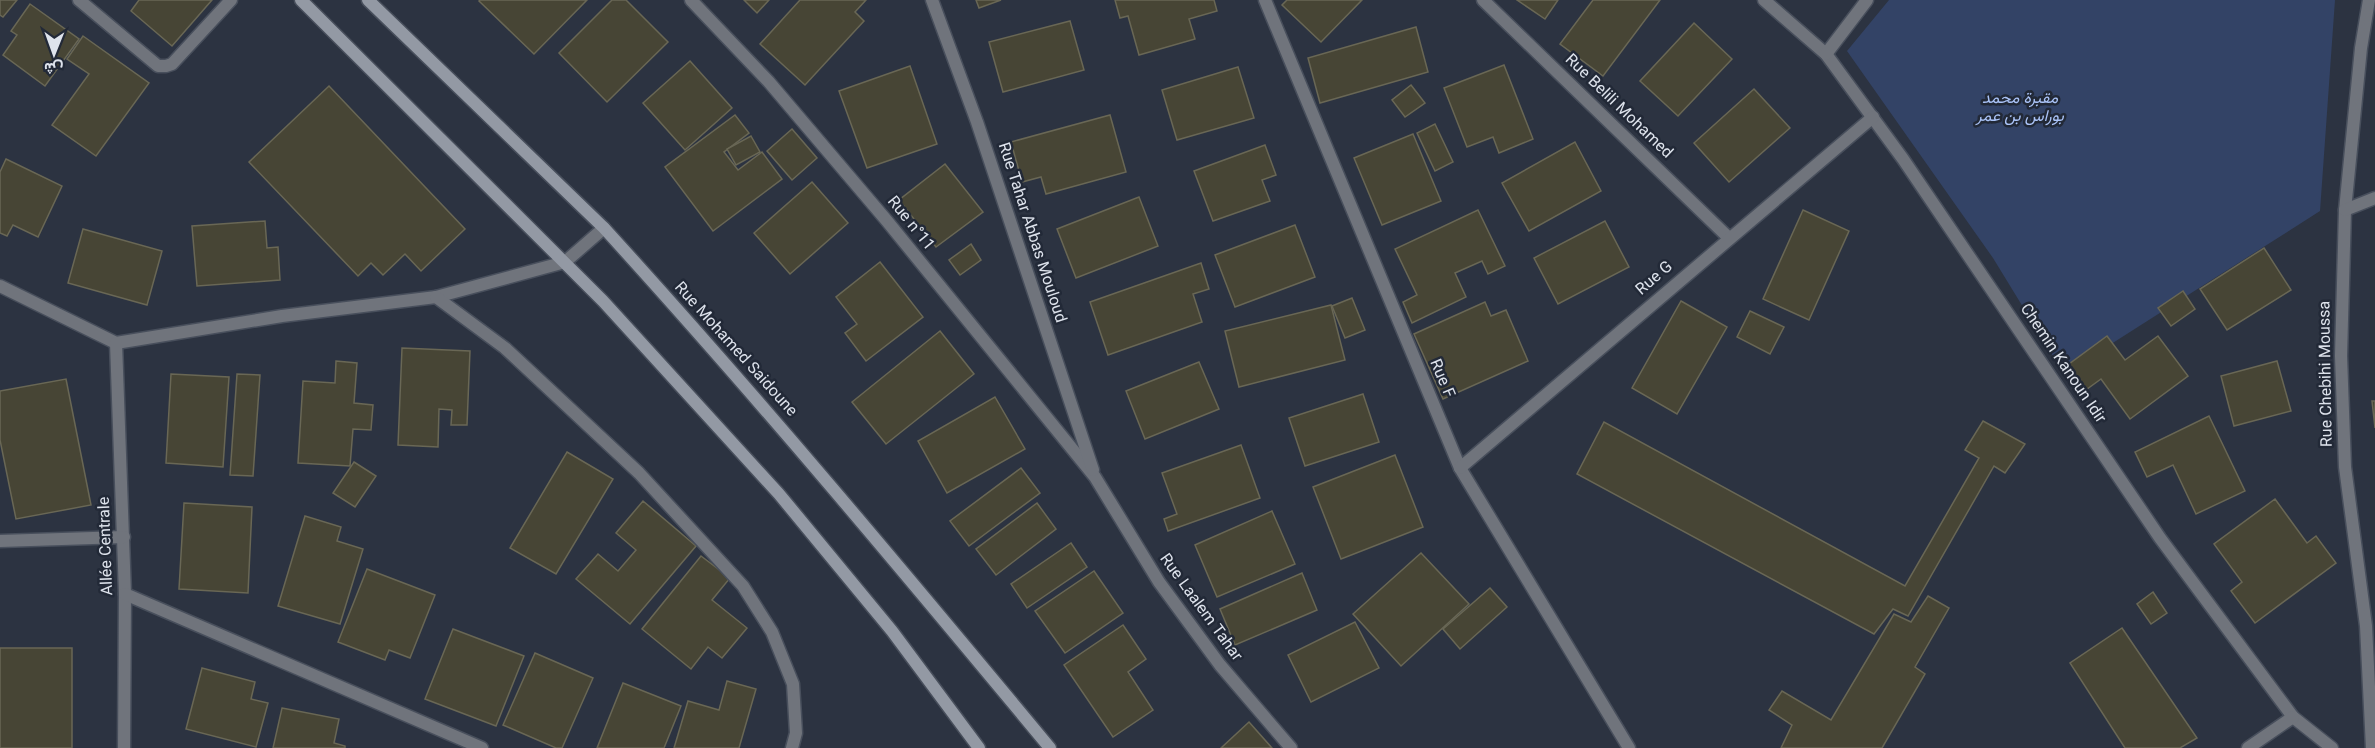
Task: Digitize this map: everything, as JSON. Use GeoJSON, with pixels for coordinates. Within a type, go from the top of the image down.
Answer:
{"type":"FeatureCollection","features":[{"type":"Feature","properties":{"kind":"main road"},"geometry":{"type":"LineString","coordinates":[[302,0],[603,301],[779,494],[892,631],[979,748]]}},
{"type":"Feature","properties":{"kind":"main road","name":"Rue Mohamed Saidoune"},"geometry":{"type":"LineString","coordinates":[[368,0],[604,228],[804,453],[1050,748]]}},
{"type":"Feature","properties":{"kind":"street"},"geometry":{"type":"LineString","coordinates":[[79,0],[158,66],[166,66],[172,63],[231,0]]}},
{"type":"Feature","properties":{"kind":"street","name":"Rue n°11"},"geometry":{"type":"LineString","coordinates":[[691,0],[791,108],[887,221],[1095,477]]}},
{"type":"Feature","properties":{"kind":"street","name":"Rue Tahar Abbas Mouloud"},"geometry":{"type":"LineString","coordinates":[[932,0],[976,122],[1095,477]]}},
{"type":"Feature","properties":{"kind":"street","name":"Rue F"},"geometry":{"type":"LineString","coordinates":[[1265,0],[1460,468],[1629,748]]}},
{"type":"Feature","properties":{"kind":"street","name":"Rue Belili Mohamed"},"geometry":{"type":"LineString","coordinates":[[1483,0],[1729,238]]}},
{"type":"Feature","properties":{"kind":"street","name":"Chemin Kanoun Idir"},"geometry":{"type":"LineString","coordinates":[[1764,0],[1826,54],[1873,117],[2160,538],[2293,717],[2332,748]]}},
{"type":"Feature","properties":{"kind":"street"},"geometry":{"type":"LineString","coordinates":[[1826,54],[1867,0]]}},
{"type":"Feature","properties":{"kind":"street","name":"Rue Chebihi Moussa"},"geometry":{"type":"LineString","coordinates":[[2369,0],[2361,48],[2345,210],[2341,356],[2345,467],[2366,626],[2372,748]]}},
{"type":"Feature","properties":{"kind":"street","name":"Rue G"},"geometry":{"type":"LineString","coordinates":[[1460,468],[1873,117]]}},
{"type":"Feature","properties":{"kind":"street"},"geometry":{"type":"LineString","coordinates":[[2345,210],[2375,198]]}},
{"type":"Feature","properties":{"kind":"street"},"geometry":{"type":"LineString","coordinates":[[0,286],[116,343],[282,316],[436,297],[565,262],[604,228]]}},
{"type":"Feature","properties":{"kind":"street"},"geometry":{"type":"LineString","coordinates":[[436,297],[505,348],[639,473],[743,586],[772,632],[793,684],[796,733],[792,748]]}},
{"type":"Feature","properties":{"kind":"street","name":"Allée Centrale"},"geometry":{"type":"LineString","coordinates":[[116,343],[124,537],[124,748]]}},
{"type":"Feature","properties":{"kind":"street","name":"Rue Laalem Tahar"},"geometry":{"type":"LineString","coordinates":[[1095,477],[1159,582],[1213,656],[1291,748]]}},
{"type":"Feature","properties":{"kind":"street"},"geometry":{"type":"LineString","coordinates":[[0,541],[124,537]]}},
{"type":"Feature","properties":{"kind":"street"},"geometry":{"type":"LineString","coordinates":[[125,594],[482,748]]}},
{"type":"Feature","properties":{"kind":"street"},"geometry":{"type":"LineString","coordinates":[[2248,748],[2293,717]]}},
{"type":"Feature","properties":{"kind":"green space","name":"مقبرة محمد بوراس بن عمر"},"geometry":{"type":"Polygon","coordinates":[[[1889,0],[2335,0],[2320,211],[2064,374],[1993,258],[1847,51],[1889,0]]]}},
{"type":"Feature","properties":{"kind":"building"},"geometry":{"type":"Polygon","coordinates":[[[0,0],[17,0],[3,17],[0,15],[0,0]]]}},
{"type":"Feature","properties":{"kind":"building"},"geometry":{"type":"Polygon","coordinates":[[[139,0],[212,0],[172,46],[131,11],[139,0]]]}},
{"type":"Feature","properties":{"kind":"building"},"geometry":{"type":"Polygon","coordinates":[[[480,0],[587,0],[534,54],[480,0]]]}},
{"type":"Feature","properties":{"kind":"building"},"geometry":{"type":"Polygon","coordinates":[[[612,0],[626,0],[668,42],[607,102],[559,53],[612,0]]]}},
{"type":"Feature","properties":{"kind":"building"},"geometry":{"type":"Polygon","coordinates":[[[744,0],[769,0],[757,13],[744,0]]]}},
{"type":"Feature","properties":{"kind":"building"},"geometry":{"type":"Polygon","coordinates":[[[800,0],[866,0],[855,12],[864,21],[805,85],[760,44],[800,0]]]}},
{"type":"Feature","properties":{"kind":"building"},"geometry":{"type":"Polygon","coordinates":[[[976,0],[1001,0],[979,8],[976,0]]]}},
{"type":"Feature","properties":{"kind":"building"},"geometry":{"type":"Polygon","coordinates":[[[1115,0],[1214,0],[1217,11],[1189,19],[1195,39],[1139,55],[1128,16],[1120,18],[1115,0]]]}},
{"type":"Feature","properties":{"kind":"building"},"geometry":{"type":"Polygon","coordinates":[[[1287,0],[1362,0],[1321,42],[1282,5],[1287,0]]]}},
{"type":"Feature","properties":{"kind":"building"},"geometry":{"type":"Polygon","coordinates":[[[1517,0],[1558,0],[1545,19],[1517,0]]]}},
{"type":"Feature","properties":{"kind":"building"},"geometry":{"type":"Polygon","coordinates":[[[1593,0],[1660,0],[1603,76],[1560,44],[1593,0]]]}},
{"type":"Feature","properties":{"kind":"building"},"geometry":{"type":"Polygon","coordinates":[[[30,4],[79,39],[45,86],[3,55],[17,35],[11,31],[30,4]]]}},
{"type":"Feature","properties":{"kind":"building"},"geometry":{"type":"Polygon","coordinates":[[[1070,21],[1084,70],[1003,92],[989,42],[1070,21]]]}},
{"type":"Feature","properties":{"kind":"building"},"geometry":{"type":"Polygon","coordinates":[[[1694,23],[1732,59],[1678,116],[1640,81],[1694,23]]]}},
{"type":"Feature","properties":{"kind":"building"},"geometry":{"type":"Polygon","coordinates":[[[1416,27],[1428,72],[1320,103],[1308,58],[1416,27]]]}},
{"type":"Feature","properties":{"kind":"building"},"geometry":{"type":"Polygon","coordinates":[[[83,36],[149,83],[96,156],[52,125],[89,74],[67,59],[83,36]]]}},
{"type":"Feature","properties":{"kind":"building"},"geometry":{"type":"Polygon","coordinates":[[[690,61],[732,108],[685,150],[643,103],[690,61]]]}},
{"type":"Feature","properties":{"kind":"building"},"geometry":{"type":"Polygon","coordinates":[[[1504,65],[1533,139],[1499,153],[1493,137],[1467,147],[1444,88],[1504,65]]]}},
{"type":"Feature","properties":{"kind":"building"},"geometry":{"type":"Polygon","coordinates":[[[910,66],[937,144],[867,168],[839,91],[910,66]]]}},
{"type":"Feature","properties":{"kind":"building"},"geometry":{"type":"Polygon","coordinates":[[[1238,67],[1254,118],[1177,140],[1162,90],[1238,67]]]}},
{"type":"Feature","properties":{"kind":"building"},"geometry":{"type":"Polygon","coordinates":[[[1411,85],[1425,103],[1405,117],[1392,100],[1411,85]]]}},
{"type":"Feature","properties":{"kind":"building"},"geometry":{"type":"Polygon","coordinates":[[[329,86],[465,229],[421,271],[405,254],[383,275],[371,263],[358,276],[249,162],[329,86]]]}},
{"type":"Feature","properties":{"kind":"building"},"geometry":{"type":"Polygon","coordinates":[[[1754,89],[1790,128],[1729,182],[1694,143],[1754,89]]]}},
{"type":"Feature","properties":{"kind":"building"},"geometry":{"type":"Polygon","coordinates":[[[735,115],[749,133],[724,152],[738,170],[762,152],[782,179],[713,231],[665,167],[735,115]]]}},
{"type":"Feature","properties":{"kind":"building"},"geometry":{"type":"Polygon","coordinates":[[[1110,115],[1126,172],[1046,194],[1041,177],[1022,182],[1011,142],[1110,115]]]}},
{"type":"Feature","properties":{"kind":"building"},"geometry":{"type":"Polygon","coordinates":[[[1435,124],[1453,162],[1435,171],[1417,133],[1435,124]]]}},
{"type":"Feature","properties":{"kind":"building"},"geometry":{"type":"Polygon","coordinates":[[[792,129],[817,158],[792,180],[767,151],[792,129]]]}},
{"type":"Feature","properties":{"kind":"building"},"geometry":{"type":"Polygon","coordinates":[[[1413,134],[1441,201],[1382,225],[1354,158],[1413,134]]]}},
{"type":"Feature","properties":{"kind":"building"},"geometry":{"type":"Polygon","coordinates":[[[751,136],[760,152],[736,165],[727,149],[751,136]]]}},
{"type":"Feature","properties":{"kind":"building"},"geometry":{"type":"Polygon","coordinates":[[[1575,142],[1601,191],[1529,231],[1502,183],[1575,142]]]}},
{"type":"Feature","properties":{"kind":"building"},"geometry":{"type":"Polygon","coordinates":[[[1265,145],[1276,175],[1262,180],[1270,201],[1213,221],[1194,171],[1265,145]]]}},
{"type":"Feature","properties":{"kind":"building"},"geometry":{"type":"Polygon","coordinates":[[[6,159],[62,186],[38,237],[13,225],[7,236],[0,233],[0,172],[6,159]]]}},
{"type":"Feature","properties":{"kind":"building"},"geometry":{"type":"Polygon","coordinates":[[[945,164],[983,212],[936,247],[899,200],[945,164]]]}},
{"type":"Feature","properties":{"kind":"building"},"geometry":{"type":"Polygon","coordinates":[[[812,182],[848,223],[790,274],[754,233],[812,182]]]}},
{"type":"Feature","properties":{"kind":"building"},"geometry":{"type":"Polygon","coordinates":[[[1139,197],[1158,246],[1076,278],[1057,229],[1139,197]]]}},
{"type":"Feature","properties":{"kind":"building"},"geometry":{"type":"Polygon","coordinates":[[[1478,210],[1505,266],[1488,274],[1482,261],[1455,273],[1466,297],[1412,323],[1403,302],[1417,295],[1395,249],[1478,210]]]}},
{"type":"Feature","properties":{"kind":"building"},"geometry":{"type":"Polygon","coordinates":[[[1803,210],[1849,231],[1809,320],[1763,299],[1803,210]]]}},
{"type":"Feature","properties":{"kind":"building"},"geometry":{"type":"Polygon","coordinates":[[[265,221],[267,248],[278,247],[280,280],[197,286],[192,226],[265,221]]]}},
{"type":"Feature","properties":{"kind":"building"},"geometry":{"type":"Polygon","coordinates":[[[1605,221],[1629,267],[1558,304],[1534,258],[1605,221]]]}},
{"type":"Feature","properties":{"kind":"building"},"geometry":{"type":"Polygon","coordinates":[[[1295,225],[1315,277],[1235,307],[1215,255],[1295,225]]]}},
{"type":"Feature","properties":{"kind":"building"},"geometry":{"type":"Polygon","coordinates":[[[83,229],[162,251],[147,305],[68,283],[83,229]]]}},
{"type":"Feature","properties":{"kind":"building"},"geometry":{"type":"Polygon","coordinates":[[[971,244],[981,260],[960,275],[949,260],[971,244]]]}},
{"type":"Feature","properties":{"kind":"building"},"geometry":{"type":"Polygon","coordinates":[[[2264,248],[2291,290],[2227,330],[2200,289],[2264,248]]]}},
{"type":"Feature","properties":{"kind":"building"},"geometry":{"type":"Polygon","coordinates":[[[880,262],[923,317],[866,361],[845,333],[857,324],[836,297],[880,262]]]}},
{"type":"Feature","properties":{"kind":"building"},"geometry":{"type":"Polygon","coordinates":[[[1201,263],[1209,289],[1193,294],[1202,322],[1108,355],[1090,302],[1201,263]]]}},
{"type":"Feature","properties":{"kind":"building"},"geometry":{"type":"Polygon","coordinates":[[[2183,291],[2195,309],[2171,326],[2158,308],[2183,291]]]}},
{"type":"Feature","properties":{"kind":"building"},"geometry":{"type":"Polygon","coordinates":[[[1352,298],[1365,330],[1345,338],[1332,306],[1352,298]]]}},
{"type":"Feature","properties":{"kind":"building"},"geometry":{"type":"Polygon","coordinates":[[[1681,301],[1727,327],[1677,414],[1632,388],[1681,301]]]}},
{"type":"Feature","properties":{"kind":"building"},"geometry":{"type":"Polygon","coordinates":[[[1485,302],[1491,316],[1506,310],[1528,361],[1443,399],[1414,334],[1485,302]]]}},
{"type":"Feature","properties":{"kind":"building"},"geometry":{"type":"Polygon","coordinates":[[[1331,305],[1345,360],[1239,387],[1225,331],[1331,305]]]}},
{"type":"Feature","properties":{"kind":"building"},"geometry":{"type":"Polygon","coordinates":[[[1750,311],[1784,327],[1770,354],[1737,337],[1750,311]]]}},
{"type":"Feature","properties":{"kind":"building"},"geometry":{"type":"Polygon","coordinates":[[[940,331],[974,374],[886,444],[852,402],[940,331]]]}},
{"type":"Feature","properties":{"kind":"building"},"geometry":{"type":"Polygon","coordinates":[[[2107,336],[2125,360],[2158,336],[2188,376],[2130,419],[2101,379],[2083,392],[2065,367],[2107,336]]]}},
{"type":"Feature","properties":{"kind":"building"},"geometry":{"type":"Polygon","coordinates":[[[402,348],[470,351],[467,425],[451,425],[452,410],[439,409],[438,447],[398,445],[402,348]]]}},
{"type":"Feature","properties":{"kind":"building"},"geometry":{"type":"Polygon","coordinates":[[[336,361],[357,363],[354,403],[373,405],[371,430],[353,429],[350,466],[298,463],[303,381],[335,383],[336,361]]]}},
{"type":"Feature","properties":{"kind":"building"},"geometry":{"type":"Polygon","coordinates":[[[2277,361],[2291,411],[2234,426],[2221,376],[2277,361]]]}},
{"type":"Feature","properties":{"kind":"building"},"geometry":{"type":"Polygon","coordinates":[[[1199,362],[1219,409],[1145,439],[1126,391],[1199,362]]]}},
{"type":"Feature","properties":{"kind":"building"},"geometry":{"type":"Polygon","coordinates":[[[171,374],[229,377],[223,467],[166,463],[171,374]]]}},
{"type":"Feature","properties":{"kind":"building"},"geometry":{"type":"Polygon","coordinates":[[[237,374],[260,375],[253,476],[230,475],[237,374]]]}},
{"type":"Feature","properties":{"kind":"building"},"geometry":{"type":"Polygon","coordinates":[[[66,379],[91,505],[16,519],[0,440],[0,391],[66,379]]]}},
{"type":"Feature","properties":{"kind":"building"},"geometry":{"type":"Polygon","coordinates":[[[1363,394],[1379,442],[1305,466],[1289,418],[1363,394]]]}},
{"type":"Feature","properties":{"kind":"building"},"geometry":{"type":"Polygon","coordinates":[[[995,397],[1025,449],[947,493],[918,441],[995,397]]]}},
{"type":"Feature","properties":{"kind":"building"},"geometry":{"type":"Polygon","coordinates":[[[2372,401],[2375,401],[2375,428],[2372,401]]]}},
{"type":"Feature","properties":{"kind":"building"},"geometry":{"type":"Polygon","coordinates":[[[2209,416],[2245,491],[2196,514],[2173,465],[2147,477],[2135,452],[2209,416]]]}},
{"type":"Feature","properties":{"kind":"building"},"geometry":{"type":"Polygon","coordinates":[[[1983,421],[2025,444],[2005,473],[1994,466],[1908,616],[1893,609],[1874,634],[1577,474],[1604,422],[1905,586],[1979,458],[1965,450],[1983,421]]]}},
{"type":"Feature","properties":{"kind":"building"},"geometry":{"type":"Polygon","coordinates":[[[1241,445],[1260,498],[1168,531],[1164,519],[1177,514],[1162,473],[1241,445]]]}},
{"type":"Feature","properties":{"kind":"building"},"geometry":{"type":"Polygon","coordinates":[[[567,452],[613,479],[556,574],[510,548],[567,452]]]}},
{"type":"Feature","properties":{"kind":"building"},"geometry":{"type":"Polygon","coordinates":[[[1395,455],[1423,527],[1341,559],[1313,487],[1395,455]]]}},
{"type":"Feature","properties":{"kind":"building"},"geometry":{"type":"Polygon","coordinates":[[[354,462],[376,476],[355,507],[333,493],[354,462]]]}},
{"type":"Feature","properties":{"kind":"building"},"geometry":{"type":"Polygon","coordinates":[[[1021,468],[1040,493],[969,546],[950,521],[1021,468]]]}},
{"type":"Feature","properties":{"kind":"building"},"geometry":{"type":"Polygon","coordinates":[[[2275,499],[2307,543],[2316,536],[2336,563],[2255,623],[2231,591],[2242,582],[2214,544],[2275,499]]]}},
{"type":"Feature","properties":{"kind":"building"},"geometry":{"type":"Polygon","coordinates":[[[643,501],[696,546],[630,624],[576,579],[598,554],[618,571],[636,550],[616,533],[643,501]]]}},
{"type":"Feature","properties":{"kind":"building"},"geometry":{"type":"Polygon","coordinates":[[[184,503],[252,507],[248,593],[179,589],[184,503]]]}},
{"type":"Feature","properties":{"kind":"building"},"geometry":{"type":"Polygon","coordinates":[[[1037,503],[1056,529],[996,575],[976,549],[1037,503]]]}},
{"type":"Feature","properties":{"kind":"building"},"geometry":{"type":"Polygon","coordinates":[[[1272,511],[1295,564],[1217,597],[1195,545],[1272,511]]]}},
{"type":"Feature","properties":{"kind":"building"},"geometry":{"type":"Polygon","coordinates":[[[305,516],[341,527],[337,541],[363,549],[340,624],[278,606],[305,516]]]}},
{"type":"Feature","properties":{"kind":"building"},"geometry":{"type":"Polygon","coordinates":[[[1071,543],[1087,567],[1027,608],[1011,584],[1071,543]]]}},
{"type":"Feature","properties":{"kind":"building"},"geometry":{"type":"Polygon","coordinates":[[[1421,553],[1469,604],[1401,666],[1353,614],[1421,553]]]}},
{"type":"Feature","properties":{"kind":"building"},"geometry":{"type":"Polygon","coordinates":[[[701,556],[730,578],[712,600],[747,628],[722,658],[708,647],[691,669],[642,629],[701,556]]]}},
{"type":"Feature","properties":{"kind":"building"},"geometry":{"type":"Polygon","coordinates":[[[367,569],[435,595],[410,658],[389,650],[385,660],[338,642],[367,569]]]}},
{"type":"Feature","properties":{"kind":"building"},"geometry":{"type":"Polygon","coordinates":[[[1094,571],[1123,613],[1065,653],[1035,611],[1094,571]]]}},
{"type":"Feature","properties":{"kind":"building"},"geometry":{"type":"Polygon","coordinates":[[[1302,573],[1317,610],[1235,645],[1220,609],[1302,573]]]}},
{"type":"Feature","properties":{"kind":"building"},"geometry":{"type":"Polygon","coordinates":[[[1490,588],[1507,607],[1460,649],[1443,629],[1490,588]]]}},
{"type":"Feature","properties":{"kind":"building"},"geometry":{"type":"Polygon","coordinates":[[[2153,592],[2167,613],[2151,624],[2137,604],[2153,592]]]}},
{"type":"Feature","properties":{"kind":"building"},"geometry":{"type":"Polygon","coordinates":[[[1928,596],[1949,608],[1915,667],[1925,674],[1882,748],[1781,748],[1792,725],[1769,710],[1782,691],[1831,720],[1894,614],[1911,622],[1928,596]]]}},
{"type":"Feature","properties":{"kind":"building"},"geometry":{"type":"Polygon","coordinates":[[[1355,622],[1379,668],[1311,702],[1288,655],[1355,622]]]}},
{"type":"Feature","properties":{"kind":"building"},"geometry":{"type":"Polygon","coordinates":[[[1123,625],[1146,659],[1128,672],[1153,710],[1113,737],[1064,665],[1123,625]]]}},
{"type":"Feature","properties":{"kind":"building"},"geometry":{"type":"Polygon","coordinates":[[[2122,628],[2197,738],[2180,748],[2125,748],[2070,663],[2122,628]]]}},
{"type":"Feature","properties":{"kind":"building"},"geometry":{"type":"Polygon","coordinates":[[[453,629],[524,656],[496,726],[425,699],[453,629]]]}},
{"type":"Feature","properties":{"kind":"building"},"geometry":{"type":"Polygon","coordinates":[[[0,648],[72,648],[72,748],[0,748],[0,648]]]}},
{"type":"Feature","properties":{"kind":"building"},"geometry":{"type":"Polygon","coordinates":[[[535,653],[593,678],[562,748],[556,748],[503,725],[535,653]]]}},
{"type":"Feature","properties":{"kind":"building"},"geometry":{"type":"Polygon","coordinates":[[[202,668],[255,682],[251,699],[268,703],[256,747],[186,729],[202,668]]]}},
{"type":"Feature","properties":{"kind":"building"},"geometry":{"type":"Polygon","coordinates":[[[727,681],[756,689],[739,748],[674,748],[688,701],[719,710],[727,681]]]}},
{"type":"Feature","properties":{"kind":"building"},"geometry":{"type":"Polygon","coordinates":[[[623,683],[681,706],[664,748],[597,748],[623,683]]]}},
{"type":"Feature","properties":{"kind":"building"},"geometry":{"type":"Polygon","coordinates":[[[282,708],[339,719],[334,743],[345,746],[345,748],[273,748],[282,708]]]}},
{"type":"Feature","properties":{"kind":"building"},"geometry":{"type":"Polygon","coordinates":[[[1249,722],[1272,748],[1221,748],[1249,722]]]}}]}
